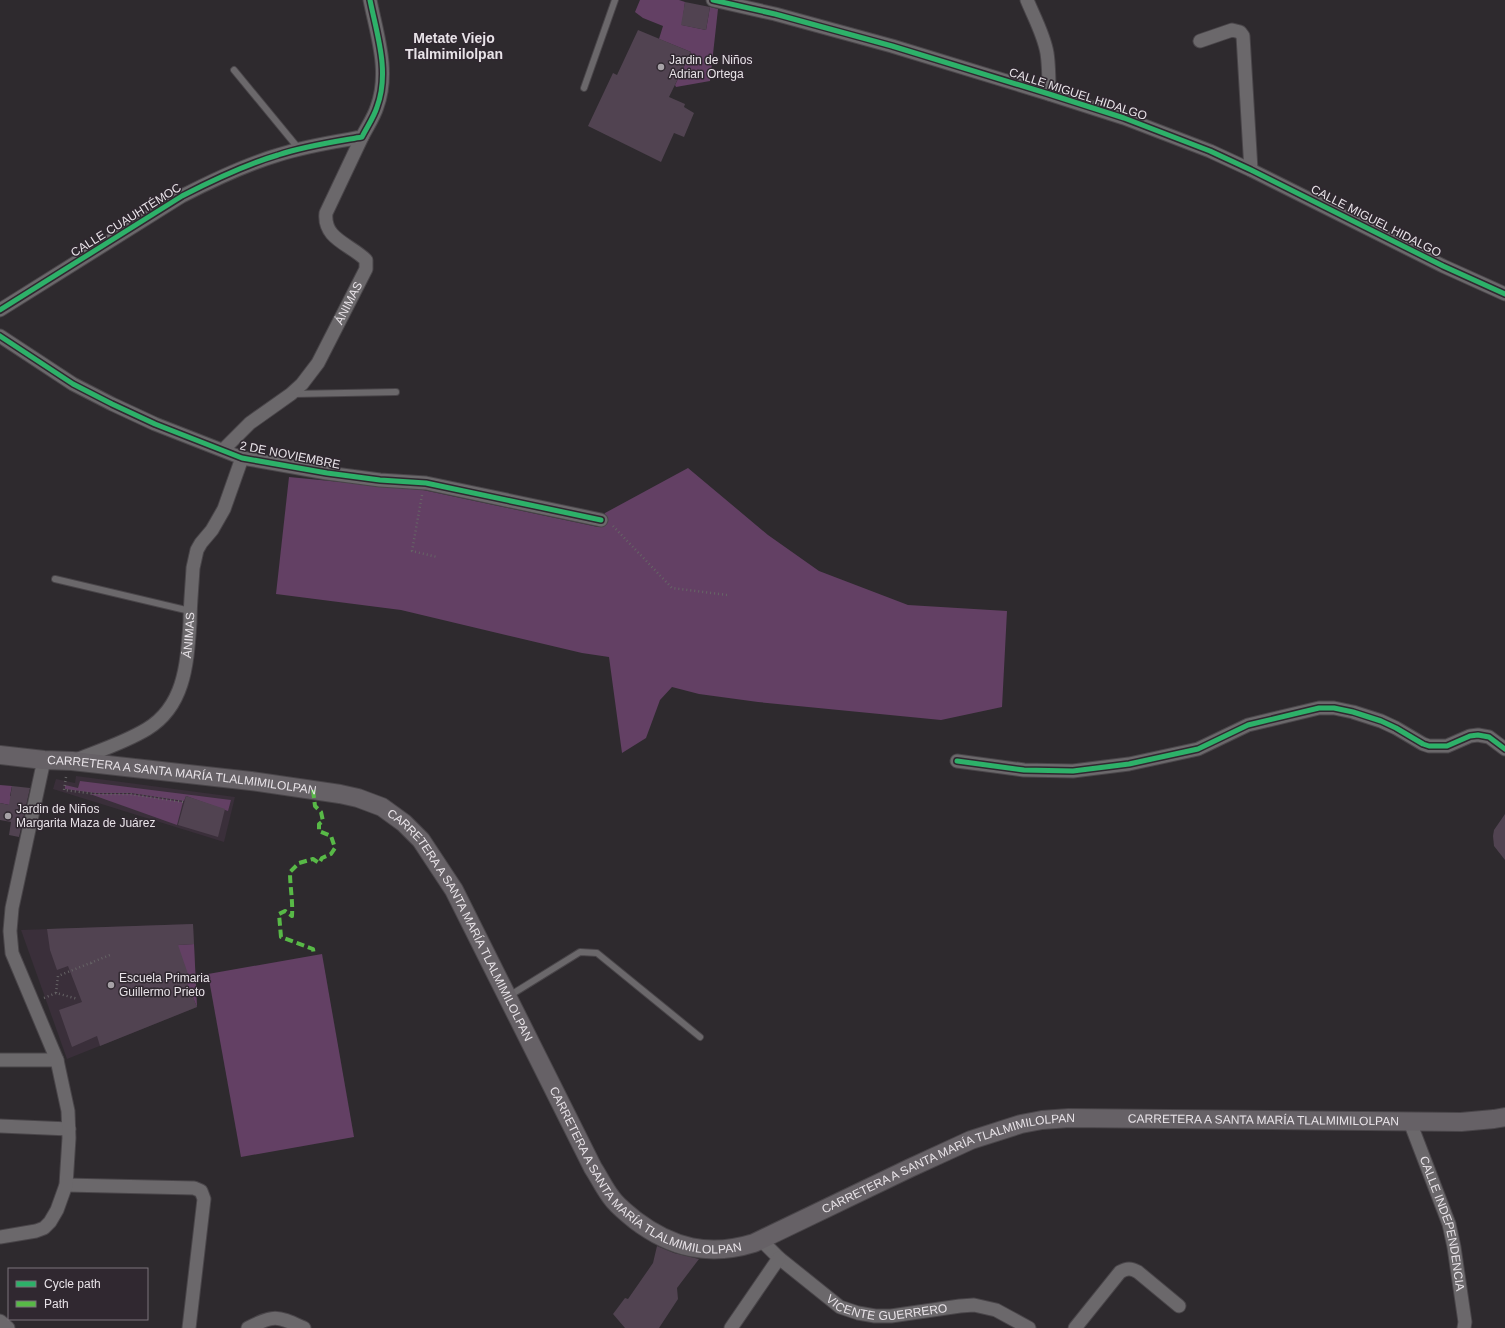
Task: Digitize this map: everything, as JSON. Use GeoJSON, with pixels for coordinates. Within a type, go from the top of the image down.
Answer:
{"type":"FeatureCollection","features":[{"type":"Feature","properties":{"kind":"main road","name":"CARRETERA A SANTA MARÍA TLALMIMILOLPAN"},"geometry":{"type":"LineString","coordinates":[[0,755],[44,760],[72,761],[251,781],[340,794],[358,798],[382,807],[404,823],[422,840],[454,890],[593,1168],[611,1198],[625,1212],[661,1238],[692,1248],[728,1250],[762,1241],[951,1149],[998,1131],[1035,1122],[1069,1118],[1461,1122],[1505,1117]]}},
{"type":"Feature","properties":{"kind":"street"},"geometry":{"type":"LineString","coordinates":[[362,137],[377,108],[383,79],[383,63],[370,0]]}},
{"type":"Feature","properties":{"kind":"street","name":"CALLE MIGUEL HIDALGO"},"geometry":{"type":"LineString","coordinates":[[713,0],[782,16],[956,65],[1124,118],[1210,150],[1443,266],[1505,294]]}},
{"type":"Feature","properties":{"kind":"street"},"geometry":{"type":"LineString","coordinates":[[1027,0],[1043,38],[1047,52],[1049,94]]}},
{"type":"Feature","properties":{"kind":"street"},"geometry":{"type":"LineString","coordinates":[[1200,41],[1232,30],[1240,32],[1243,36],[1252,170]]}},
{"type":"Feature","properties":{"kind":"street","name":"CALLE CUAUHTÉMOC"},"geometry":{"type":"LineString","coordinates":[[0,310],[182,196],[214,180],[258,162],[300,149],[362,137]]}},
{"type":"Feature","properties":{"kind":"street","name":"ÁNIMAS"},"geometry":{"type":"LineString","coordinates":[[223,450],[250,423],[291,394],[302,384],[318,363],[366,269],[366,260],[332,235],[327,228],[325,221],[326,213],[362,137]]}},
{"type":"Feature","properties":{"kind":"street","name":"2 DE NOVIEMBRE"},"geometry":{"type":"LineString","coordinates":[[0,336],[73,384],[112,404],[155,424],[242,458],[327,473],[380,480],[426,483],[601,520]]}},
{"type":"Feature","properties":{"kind":"street","name":"ÁNIMAS"},"geometry":{"type":"LineString","coordinates":[[72,761],[114,745],[147,729],[163,716],[173,702],[181,684],[188,658],[193,568],[197,550],[219,520],[242,458]]}},
{"type":"Feature","properties":{"kind":"street"},"geometry":{"type":"LineString","coordinates":[[957,760],[1024,770],[1073,771],[1129,764],[1198,749],[1248,725],[1320,708],[1334,708],[1353,712],[1396,728],[1429,746],[1447,746],[1470,736],[1478,735],[1489,737],[1505,749]]}},
{"type":"Feature","properties":{"kind":"street"},"geometry":{"type":"LineString","coordinates":[[0,1237],[28,1233],[44,1228],[54,1216],[66,1185],[69,1129],[67,1099],[57,1060],[33,1002],[6,954],[12,908],[44,760]]}},
{"type":"Feature","properties":{"kind":"street"},"geometry":{"type":"LineString","coordinates":[[0,1060],[57,1060]]}},
{"type":"Feature","properties":{"kind":"street","name":"CALLE INDEPENDENCIA"},"geometry":{"type":"LineString","coordinates":[[1410,1122],[1449,1224],[1454,1247],[1465,1326]]}},
{"type":"Feature","properties":{"kind":"street"},"geometry":{"type":"LineString","coordinates":[[0,1126],[69,1129]]}},
{"type":"Feature","properties":{"kind":"street"},"geometry":{"type":"LineString","coordinates":[[66,1185],[194,1188],[201,1191],[204,1199],[189,1328]]}},
{"type":"Feature","properties":{"kind":"street","name":"VICENTE GUERRERO"},"geometry":{"type":"LineString","coordinates":[[762,1241],[778,1258],[840,1306],[858,1313],[874,1316],[891,1316],[974,1305],[996,1310],[1029,1328]]}},
{"type":"Feature","properties":{"kind":"street"},"geometry":{"type":"LineString","coordinates":[[731,1328],[778,1258]]}},
{"type":"Feature","properties":{"kind":"street"},"geometry":{"type":"LineString","coordinates":[[1075,1328],[1120,1272],[1126,1268],[1132,1268],[1138,1272],[1178,1306]]}},
{"type":"Feature","properties":{"kind":"street"},"geometry":{"type":"LineString","coordinates":[[248,1328],[267,1318],[283,1318],[304,1328]]}},
{"type":"Feature","properties":{"kind":"street"},"geometry":{"type":"LineString","coordinates":[[0,1321],[8,1328]]}},
{"type":"Feature","properties":{"kind":"lane"},"geometry":{"type":"LineString","coordinates":[[584,88],[615,0]]}},
{"type":"Feature","properties":{"kind":"lane"},"geometry":{"type":"LineString","coordinates":[[234,70],[300,149]]}},
{"type":"Feature","properties":{"kind":"lane"},"geometry":{"type":"LineString","coordinates":[[291,394],[396,392]]}},
{"type":"Feature","properties":{"kind":"lane"},"geometry":{"type":"LineString","coordinates":[[55,579],[190,611]]}},
{"type":"Feature","properties":{"kind":"lane"},"geometry":{"type":"LineString","coordinates":[[508,997],[580,952],[597,953],[700,1037]]}},
{"type":"Feature","properties":{"kind":"path"},"geometry":{"type":"LineString","coordinates":[[426,483],[422,495],[412,551],[437,557]]}},
{"type":"Feature","properties":{"kind":"path"},"geometry":{"type":"LineString","coordinates":[[601,520],[608,521],[672,588],[727,595]]}},
{"type":"Feature","properties":{"kind":"path"},"geometry":{"type":"LineString","coordinates":[[72,761],[64,790],[96,794],[130,794],[184,802]]}},
{"type":"Feature","properties":{"kind":"path"},"geometry":{"type":"LineString","coordinates":[[56,993],[58,976],[110,955]]}},
{"type":"Feature","properties":{"kind":"path"},"geometry":{"type":"LineString","coordinates":[[33,1002],[56,993],[78,999]]}},
{"type":"Feature","properties":{"kind":"shaded area"},"geometry":{"type":"Polygon","coordinates":[[[640,0],[679,0],[685,2],[682,25],[706,30],[710,7],[718,9],[710,81],[676,87],[675,85],[691,52],[659,39],[663,26],[643,18],[635,12],[640,0]]]}},
{"type":"Feature","properties":{"kind":"shaded area"},"geometry":{"type":"Polygon","coordinates":[[[688,468],[768,535],[819,571],[908,605],[1007,611],[1002,707],[941,720],[758,702],[699,694],[672,687],[660,700],[646,738],[622,753],[609,657],[582,653],[401,610],[276,594],[289,477],[423,490],[598,527],[605,513],[688,468]]]}},
{"type":"Feature","properties":{"kind":"shaded area"},"geometry":{"type":"Polygon","coordinates":[[[76,776],[235,797],[224,842],[53,789],[56,779],[75,783],[76,776]]]}},
{"type":"Feature","properties":{"kind":"shaded area"},"geometry":{"type":"Polygon","coordinates":[[[80,781],[231,800],[228,811],[186,796],[184,801],[131,793],[95,793],[65,789],[65,785],[78,788],[80,781]]]}},
{"type":"Feature","properties":{"kind":"shaded area"},"geometry":{"type":"Polygon","coordinates":[[[0,785],[12,786],[10,796],[16,797],[14,806],[0,803],[0,785]]]}},
{"type":"Feature","properties":{"kind":"shaded area"},"geometry":{"type":"Polygon","coordinates":[[[90,794],[130,794],[183,802],[177,825],[90,794]]]}},
{"type":"Feature","properties":{"kind":"shaded area","name":"Escuela Primaria Guillermo Prieto"},"geometry":{"type":"Polygon","coordinates":[[[193,924],[197,1007],[67,1059],[21,930],[193,924]]]}},
{"type":"Feature","properties":{"kind":"shaded area"},"geometry":{"type":"Polygon","coordinates":[[[194,944],[197,1007],[187,984],[98,1020],[140,951],[194,944]]]}},
{"type":"Feature","properties":{"kind":"shaded area"},"geometry":{"type":"Polygon","coordinates":[[[322,954],[354,1137],[241,1157],[208,974],[322,954]]]}},
{"type":"Feature","properties":{"kind":"building"},"geometry":{"type":"Polygon","coordinates":[[[685,2],[710,7],[706,30],[681,25],[685,2]]]}},
{"type":"Feature","properties":{"kind":"building"},"geometry":{"type":"Polygon","coordinates":[[[638,30],[691,52],[669,97],[685,104],[684,107],[694,113],[684,137],[674,133],[661,162],[588,126],[613,73],[617,75],[638,30]]]}},
{"type":"Feature","properties":{"kind":"building","name":"Jardin de Niños Margarita Maza de Juárez"},"geometry":{"type":"Polygon","coordinates":[[[12,786],[30,788],[19,837],[9,835],[11,822],[0,820],[0,803],[9,805],[12,786]]]}},
{"type":"Feature","properties":{"kind":"building"},"geometry":{"type":"Polygon","coordinates":[[[186,796],[225,809],[218,837],[178,825],[186,796]]]}},
{"type":"Feature","properties":{"kind":"building"},"geometry":{"type":"Polygon","coordinates":[[[1505,814],[1505,860],[1494,846],[1493,836],[1494,830],[1505,814]]]}},
{"type":"Feature","properties":{"kind":"building","name":"Escuela Primaria Guillermo Prieto"},"geometry":{"type":"Polygon","coordinates":[[[193,924],[194,944],[178,945],[188,974],[184,976],[197,1007],[100,1046],[97,1036],[72,1047],[59,1010],[82,1002],[68,966],[57,970],[50,950],[47,929],[193,924]]]}},
{"type":"Feature","properties":{"kind":"building"},"geometry":{"type":"Polygon","coordinates":[[[657,1246],[674,1253],[699,1259],[677,1288],[678,1299],[659,1328],[625,1328],[613,1314],[625,1298],[628,1299],[653,1263],[657,1246]]]}},
{"type":"Feature","properties":{"kind":"marked path"},"geometry":{"type":"LineString","coordinates":[[313,790],[315,806],[321,812],[323,821],[319,824],[319,831],[331,836],[335,848],[331,854],[322,858],[319,863],[313,859],[299,863],[290,872],[292,916],[285,911],[279,914],[281,937],[313,949],[314,955]]}},
{"type":"Feature","properties":{"kind":"cycle path"},"geometry":{"type":"LineString","coordinates":[[0,310],[182,196],[217,179],[253,163],[298,149],[362,137],[376,111],[381,94],[382,80],[379,40],[370,0]]}},
{"type":"Feature","properties":{"kind":"cycle path"},"geometry":{"type":"LineString","coordinates":[[713,0],[775,14],[892,46],[1124,118],[1210,151],[1443,266],[1505,294]]}},
{"type":"Feature","properties":{"kind":"cycle path"},"geometry":{"type":"LineString","coordinates":[[0,336],[73,384],[112,404],[155,424],[242,458],[327,473],[380,480],[426,483],[601,520]]}},
{"type":"Feature","properties":{"kind":"cycle path"},"geometry":{"type":"LineString","coordinates":[[957,761],[1024,770],[1073,771],[1129,764],[1198,749],[1248,725],[1319,708],[1334,708],[1353,712],[1381,721],[1429,746],[1447,746],[1470,736],[1478,735],[1489,737],[1505,749]]}},
{"type":"Feature","properties":{"kind":"place","name":"Jardin de Niños Adrian Ortega"},"geometry":{"type":"Point","coordinates":[661,67]}},
{"type":"Feature","properties":{"kind":"place","name":"Jardin de Niños Margarita Maza de Juárez"},"geometry":{"type":"Point","coordinates":[8,816]}},
{"type":"Feature","properties":{"kind":"place","name":"Escuela Primaria Guillermo Prieto"},"geometry":{"type":"Point","coordinates":[111,985]}},
{"type":"Feature","properties":{"kind":"district","name":"Metate Viejo Tlalmimilolpan"},"geometry":{"type":"Point","coordinates":[454,46]}}]}
